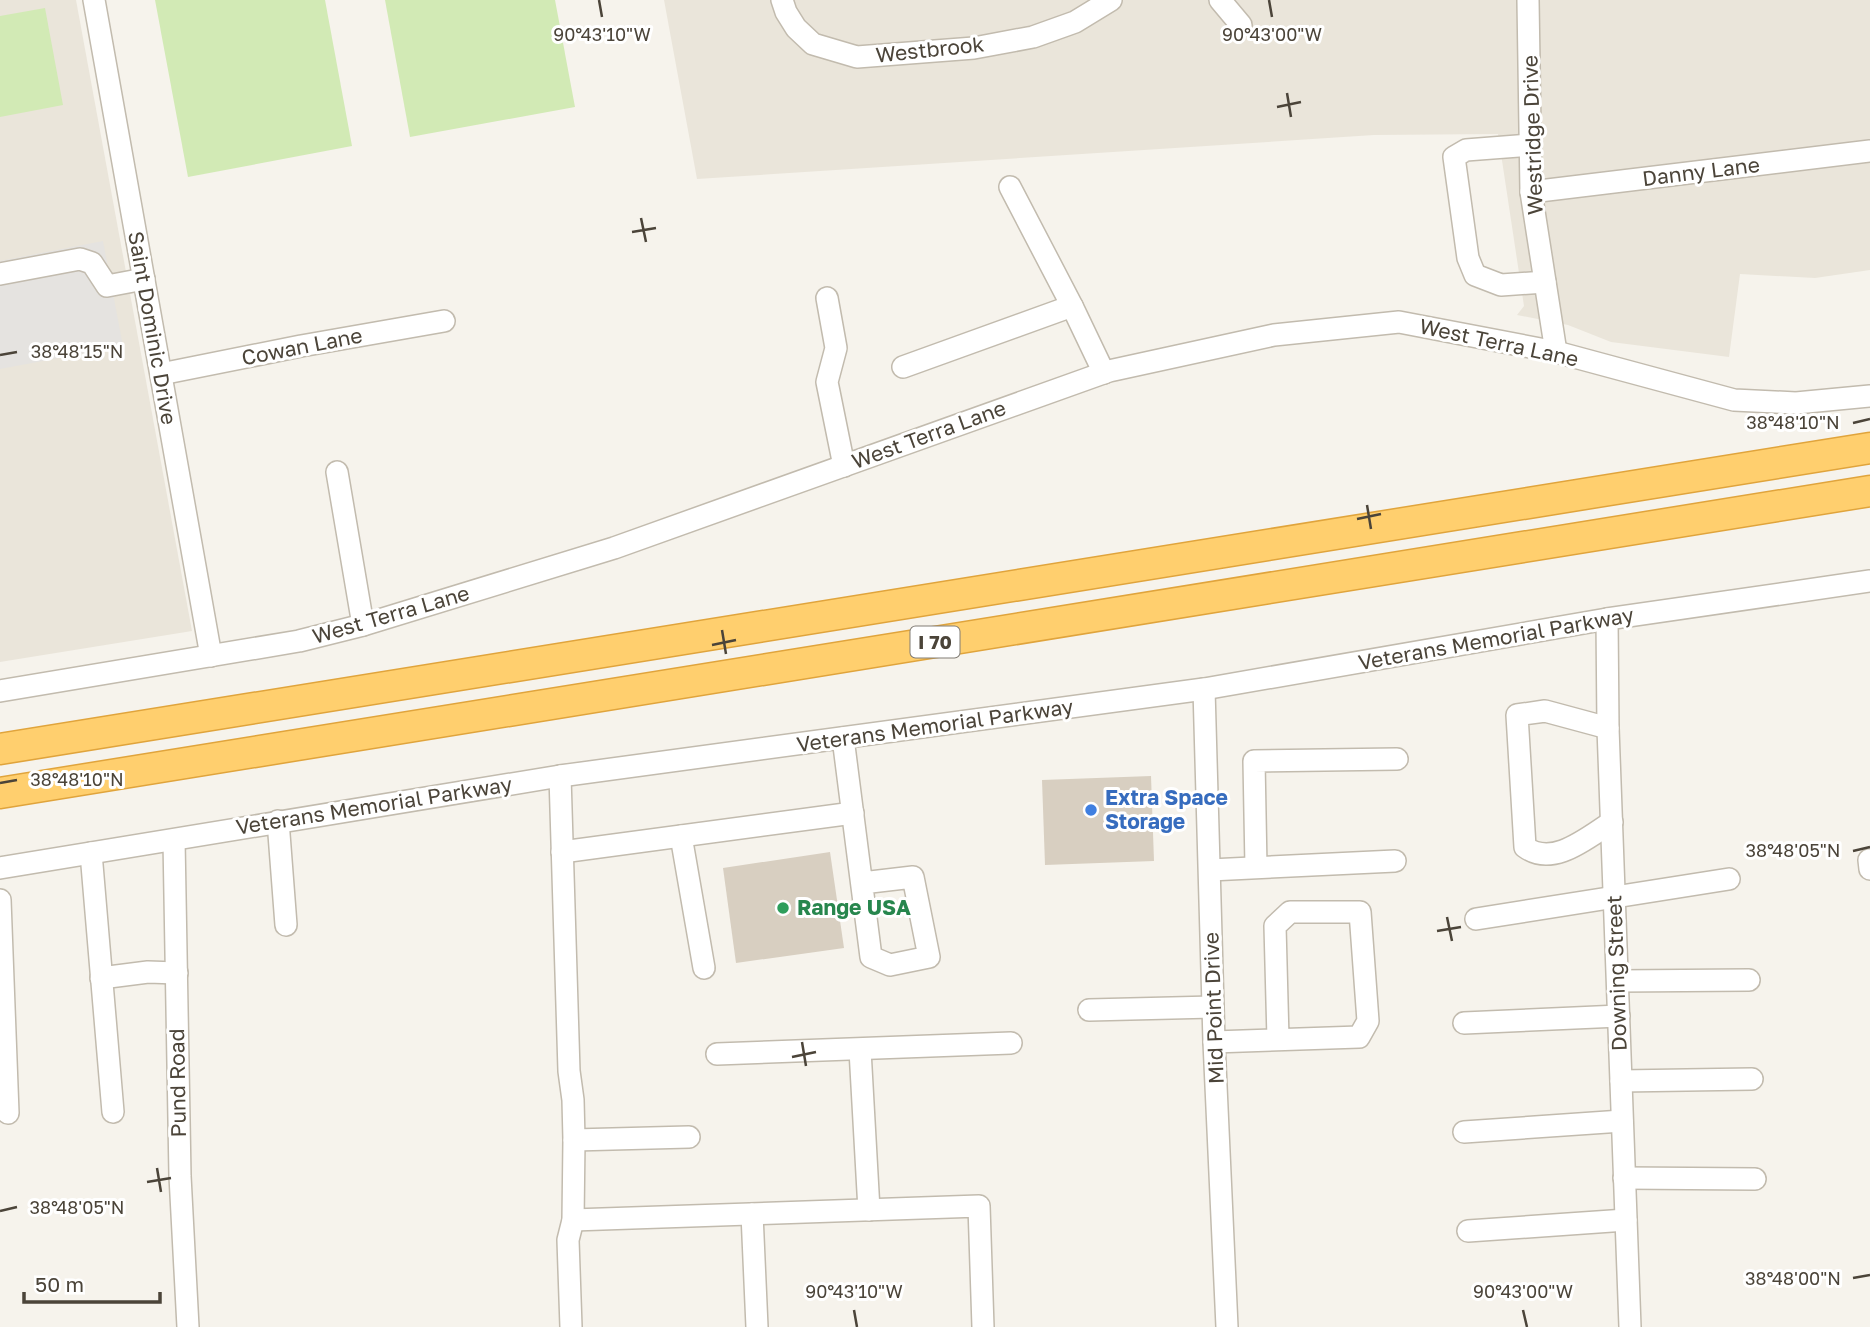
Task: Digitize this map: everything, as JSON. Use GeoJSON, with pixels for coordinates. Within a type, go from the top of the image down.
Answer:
{"type":"FeatureCollection","features":[{"type":"Feature","properties":{"kind":"highway","name":"I 70"},"geometry":{"type":"LineString","coordinates":[[0,749],[1870,448]]}},
{"type":"Feature","properties":{"kind":"highway","name":"I 70"},"geometry":{"type":"LineString","coordinates":[[0,793],[1870,491]]}},
{"type":"Feature","properties":{"kind":"street","name":"Saint Dominic Drive"},"geometry":{"type":"LineString","coordinates":[[94,0],[211,656]]}},
{"type":"Feature","properties":{"kind":"street","name":"Westbrook"},"geometry":{"type":"LineString","coordinates":[[782,0],[796,28],[813,44],[857,57],[974,48],[1033,37],[1075,22],[1100,3]]}},
{"type":"Feature","properties":{"kind":"street"},"geometry":{"type":"LineString","coordinates":[[1220,0],[1241,25]]}},
{"type":"Feature","properties":{"kind":"street","name":"Westridge Drive"},"geometry":{"type":"LineString","coordinates":[[1528,0],[1531,192],[1556,352]]}},
{"type":"Feature","properties":{"kind":"street"},"geometry":{"type":"LineString","coordinates":[[1531,145],[1466,150],[1454,157],[1468,258],[1475,275],[1501,285],[1545,282]]}},
{"type":"Feature","properties":{"kind":"street","name":"Danny Lane"},"geometry":{"type":"LineString","coordinates":[[1531,192],[1870,151]]}},
{"type":"Feature","properties":{"kind":"street"},"geometry":{"type":"LineString","coordinates":[[1010,187],[1104,373]]}},
{"type":"Feature","properties":{"kind":"street"},"geometry":{"type":"LineString","coordinates":[[0,274],[79,259],[92,263],[107,286],[144,279]]}},
{"type":"Feature","properties":{"kind":"street"},"geometry":{"type":"LineString","coordinates":[[827,298],[836,348],[827,382],[844,466]]}},
{"type":"Feature","properties":{"kind":"street"},"geometry":{"type":"LineString","coordinates":[[903,367],[1072,306]]}},
{"type":"Feature","properties":{"kind":"street","name":"Cowan Lane"},"geometry":{"type":"LineString","coordinates":[[161,374],[444,321]]}},
{"type":"Feature","properties":{"kind":"street","name":"West Terra Lane"},"geometry":{"type":"LineString","coordinates":[[0,691],[299,641],[363,625],[614,548],[1104,373],[1274,335],[1399,322],[1556,352],[1734,400],[1796,403],[1870,396]]}},
{"type":"Feature","properties":{"kind":"street"},"geometry":{"type":"LineString","coordinates":[[337,472],[363,625]]}},
{"type":"Feature","properties":{"kind":"street","name":"Veterans Memorial Parkway"},"geometry":{"type":"LineString","coordinates":[[0,868],[559,776],[1204,689],[1607,620],[1870,580]]}},
{"type":"Feature","properties":{"kind":"street","name":"Downing Street"},"geometry":{"type":"LineString","coordinates":[[1607,620],[1608,727],[1630,1327]]}},
{"type":"Feature","properties":{"kind":"street","name":"Mid Point Drive"},"geometry":{"type":"LineString","coordinates":[[1204,689],[1214,1042],[1227,1327]]}},
{"type":"Feature","properties":{"kind":"street"},"geometry":{"type":"LineString","coordinates":[[1608,727],[1545,711],[1517,715],[1525,848],[1532,853],[1560,854],[1612,822]]}},
{"type":"Feature","properties":{"kind":"street"},"geometry":{"type":"LineString","coordinates":[[843,738],[871,957],[890,965],[929,957],[913,877],[862,883]]}},
{"type":"Feature","properties":{"kind":"street"},"geometry":{"type":"LineString","coordinates":[[1256,867],[1254,761],[1397,759]]}},
{"type":"Feature","properties":{"kind":"street"},"geometry":{"type":"LineString","coordinates":[[559,776],[569,1072],[574,1140],[573,1220],[568,1240],[571,1327]]}},
{"type":"Feature","properties":{"kind":"street"},"geometry":{"type":"LineString","coordinates":[[562,852],[853,813]]}},
{"type":"Feature","properties":{"kind":"street"},"geometry":{"type":"LineString","coordinates":[[278,821],[286,925]]}},
{"type":"Feature","properties":{"kind":"street"},"geometry":{"type":"LineString","coordinates":[[681,836],[704,968]]}},
{"type":"Feature","properties":{"kind":"street","name":"Pund Road"},"geometry":{"type":"LineString","coordinates":[[174,840],[180,1176],[188,1327]]}},
{"type":"Feature","properties":{"kind":"street"},"geometry":{"type":"LineString","coordinates":[[91,853],[113,1112]]}},
{"type":"Feature","properties":{"kind":"street"},"geometry":{"type":"LineString","coordinates":[[1869,860],[1870,869]]}},
{"type":"Feature","properties":{"kind":"street"},"geometry":{"type":"LineString","coordinates":[[1210,870],[1395,861]]}},
{"type":"Feature","properties":{"kind":"street"},"geometry":{"type":"LineString","coordinates":[[1476,919],[1729,879]]}},
{"type":"Feature","properties":{"kind":"street"},"geometry":{"type":"LineString","coordinates":[[0,900],[8,1113]]}},
{"type":"Feature","properties":{"kind":"street"},"geometry":{"type":"LineString","coordinates":[[1214,1042],[1359,1037],[1368,1021],[1360,912],[1290,912],[1275,926],[1278,1039]]}},
{"type":"Feature","properties":{"kind":"street"},"geometry":{"type":"LineString","coordinates":[[101,978],[148,972],[177,973]]}},
{"type":"Feature","properties":{"kind":"street"},"geometry":{"type":"LineString","coordinates":[[1618,981],[1749,980]]}},
{"type":"Feature","properties":{"kind":"street"},"geometry":{"type":"LineString","coordinates":[[1089,1010],[1213,1007]]}},
{"type":"Feature","properties":{"kind":"street"},"geometry":{"type":"LineString","coordinates":[[1464,1023],[1619,1016]]}},
{"type":"Feature","properties":{"kind":"street"},"geometry":{"type":"LineString","coordinates":[[717,1054],[1011,1043]]}},
{"type":"Feature","properties":{"kind":"street"},"geometry":{"type":"LineString","coordinates":[[860,1050],[869,1210]]}},
{"type":"Feature","properties":{"kind":"street"},"geometry":{"type":"LineString","coordinates":[[1620,1080],[1752,1079]]}},
{"type":"Feature","properties":{"kind":"street"},"geometry":{"type":"LineString","coordinates":[[1464,1132],[1622,1121]]}},
{"type":"Feature","properties":{"kind":"street"},"geometry":{"type":"LineString","coordinates":[[574,1140],[689,1137]]}},
{"type":"Feature","properties":{"kind":"street"},"geometry":{"type":"LineString","coordinates":[[1624,1178],[1755,1179]]}},
{"type":"Feature","properties":{"kind":"street"},"geometry":{"type":"LineString","coordinates":[[573,1220],[979,1206],[983,1327]]}},
{"type":"Feature","properties":{"kind":"street"},"geometry":{"type":"LineString","coordinates":[[752,1214],[757,1327]]}},
{"type":"Feature","properties":{"kind":"street"},"geometry":{"type":"LineString","coordinates":[[1468,1231],[1626,1220]]}},
{"type":"Feature","properties":{"kind":"shaded area"},"geometry":{"type":"Polygon","coordinates":[[[0,0],[76,0],[192,631],[0,662],[0,0]]]}},
{"type":"Feature","properties":{"kind":"shaded area"},"geometry":{"type":"Polygon","coordinates":[[[664,0],[1870,0],[1870,270],[1815,278],[1740,274],[1729,357],[1611,342],[1568,325],[1517,315],[1524,306],[1498,134],[1374,135],[697,179],[664,0]]]}},
{"type":"Feature","properties":{"kind":"shaded area"},"geometry":{"type":"Polygon","coordinates":[[[103,241],[123,346],[0,369],[0,261],[103,241]]]}},
{"type":"Feature","properties":{"kind":"green space"},"geometry":{"type":"Polygon","coordinates":[[[155,0],[325,0],[352,146],[188,177],[155,0]]]}},
{"type":"Feature","properties":{"kind":"green space"},"geometry":{"type":"Polygon","coordinates":[[[385,0],[555,0],[575,107],[410,137],[385,0]]]}},
{"type":"Feature","properties":{"kind":"green space"},"geometry":{"type":"Polygon","coordinates":[[[45,8],[63,105],[0,117],[0,16],[45,8]]]}},
{"type":"Feature","properties":{"kind":"building"},"geometry":{"type":"Polygon","coordinates":[[[1151,776],[1154,861],[1045,865],[1042,780],[1151,776]]]}},
{"type":"Feature","properties":{"kind":"building","name":"Range USA"},"geometry":{"type":"Polygon","coordinates":[[[830,852],[844,948],[736,963],[723,868],[830,852]]]}},
{"type":"Feature","properties":{"kind":"place","name":"Extra Space Storage"},"geometry":{"type":"Point","coordinates":[1091,810]}},
{"type":"Feature","properties":{"kind":"place","name":"Range USA"},"geometry":{"type":"Point","coordinates":[783,908]}}]}
